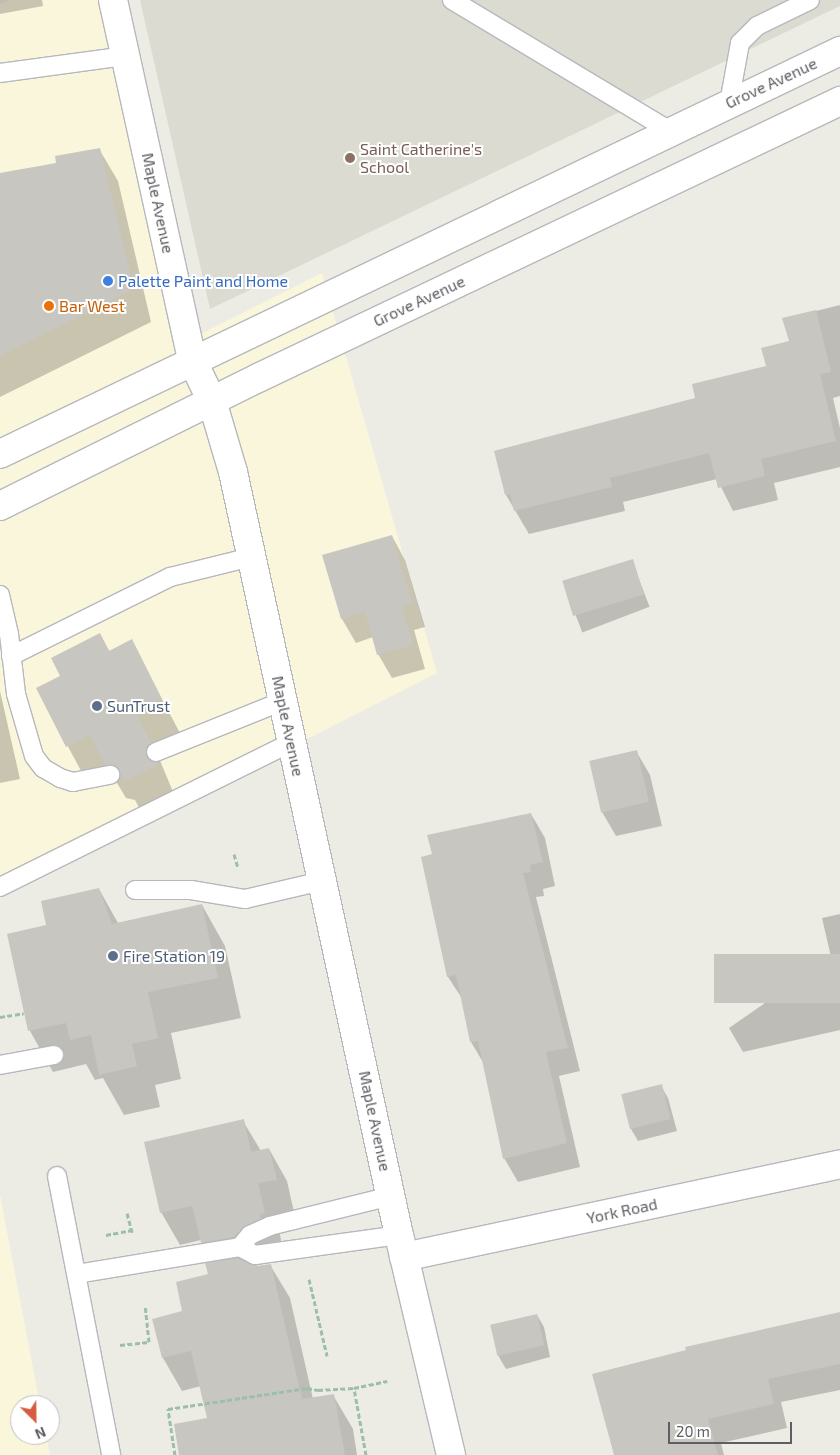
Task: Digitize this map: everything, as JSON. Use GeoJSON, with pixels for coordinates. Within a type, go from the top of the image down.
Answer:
{"type":"FeatureCollection","features":[{"type":"Feature","properties":{"kind":"street","name":"Maple Avenue"},"geometry":{"type":"LineString","coordinates":[[113,0],[192,360],[212,401],[233,472],[402,1246],[451,1455]]}},
{"type":"Feature","properties":{"kind":"street","name":"Grove Avenue"},"geometry":{"type":"LineString","coordinates":[[0,454],[192,360],[840,51]]}},
{"type":"Feature","properties":{"kind":"street","name":"Grove Avenue"},"geometry":{"type":"LineString","coordinates":[[0,506],[212,401],[840,100]]}},
{"type":"Feature","properties":{"kind":"street","name":"York Road"},"geometry":{"type":"LineString","coordinates":[[402,1246],[840,1164]]}},
{"type":"Feature","properties":{"kind":"lane"},"geometry":{"type":"LineString","coordinates":[[452,0],[670,132]]}},
{"type":"Feature","properties":{"kind":"lane"},"geometry":{"type":"LineString","coordinates":[[729,103],[740,43],[756,26],[810,0]]}},
{"type":"Feature","properties":{"kind":"lane"},"geometry":{"type":"LineString","coordinates":[[0,73],[125,56]]}},
{"type":"Feature","properties":{"kind":"lane"},"geometry":{"type":"LineString","coordinates":[[11,656],[170,577],[251,557]]}},
{"type":"Feature","properties":{"kind":"lane"},"geometry":{"type":"LineString","coordinates":[[0,596],[26,736],[34,756],[43,768],[60,778],[73,782],[110,775]]}},
{"type":"Feature","properties":{"kind":"lane"},"geometry":{"type":"LineString","coordinates":[[156,752],[283,702]]}},
{"type":"Feature","properties":{"kind":"lane"},"geometry":{"type":"LineString","coordinates":[[0,887],[292,742]]}},
{"type":"Feature","properties":{"kind":"lane"},"geometry":{"type":"LineString","coordinates":[[135,890],[191,890],[245,899],[322,881]]}},
{"type":"Feature","properties":{"kind":"lane"},"geometry":{"type":"LineString","coordinates":[[0,1064],[54,1055]]}},
{"type":"Feature","properties":{"kind":"lane"},"geometry":{"type":"LineString","coordinates":[[57,1176],[111,1455]]}},
{"type":"Feature","properties":{"kind":"lane"},"geometry":{"type":"LineString","coordinates":[[240,1247],[250,1235],[270,1226],[391,1196]]}},
{"type":"Feature","properties":{"kind":"lane"},"geometry":{"type":"LineString","coordinates":[[77,1274],[240,1247],[255,1255],[402,1246]]}},
{"type":"Feature","properties":{"kind":"path"},"geometry":{"type":"LineString","coordinates":[[0,1017],[24,1013]]}},
{"type":"Feature","properties":{"kind":"path"},"geometry":{"type":"LineString","coordinates":[[127,1213],[134,1240]]}},
{"type":"Feature","properties":{"kind":"path"},"geometry":{"type":"LineString","coordinates":[[101,1236],[131,1230]]}},
{"type":"Feature","properties":{"kind":"path"},"geometry":{"type":"LineString","coordinates":[[306,1269],[327,1356]]}},
{"type":"Feature","properties":{"kind":"path"},"geometry":{"type":"LineString","coordinates":[[112,1346],[150,1342],[145,1305]]}},
{"type":"Feature","properties":{"kind":"path"},"geometry":{"type":"LineString","coordinates":[[175,1455],[168,1409],[307,1388],[318,1390],[354,1388],[387,1381]]}},
{"type":"Feature","properties":{"kind":"path"},"geometry":{"type":"LineString","coordinates":[[354,1388],[366,1455]]}},
{"type":"Feature","properties":{"kind":"shaded area"},"geometry":{"type":"Polygon","coordinates":[[[10,0],[108,0],[199,335],[322,273],[437,673],[0,895],[0,4],[10,0]]]}},
{"type":"Feature","properties":{"kind":"shaded area","name":"Saint Catherine's School"},"geometry":{"type":"Polygon","coordinates":[[[140,0],[840,0],[840,6],[210,309],[140,0]]]}},
{"type":"Feature","properties":{"kind":"shaded area"},"geometry":{"type":"Polygon","coordinates":[[[0,1195],[38,1395],[10,1395],[10,1445],[48,1445],[50,1455],[0,1455],[0,1195]]]}},
{"type":"Feature","properties":{"kind":"building"},"geometry":{"type":"Polygon","coordinates":[[[100,148],[134,289],[0,356],[0,173],[56,163],[55,156],[100,148]]]}},
{"type":"Feature","properties":{"kind":"building"},"geometry":{"type":"Polygon","coordinates":[[[816,310],[831,372],[820,374],[836,441],[761,459],[765,476],[718,488],[709,453],[610,478],[612,487],[514,511],[510,494],[505,495],[494,451],[695,398],[692,384],[766,366],[761,348],[789,341],[782,318],[816,310]]]}},
{"type":"Feature","properties":{"kind":"building"},"geometry":{"type":"Polygon","coordinates":[[[392,535],[412,603],[402,606],[413,645],[377,655],[365,612],[341,619],[322,555],[392,535]]]}},
{"type":"Feature","properties":{"kind":"building"},"geometry":{"type":"Polygon","coordinates":[[[633,559],[644,594],[573,616],[562,581],[633,559]]]}},
{"type":"Feature","properties":{"kind":"building","name":"SunTrust"},"geometry":{"type":"Polygon","coordinates":[[[100,633],[109,651],[132,639],[162,699],[136,712],[151,743],[146,750],[146,756],[158,765],[123,782],[118,768],[105,765],[90,735],[66,747],[36,688],[60,676],[51,658],[100,633]]]}},
{"type":"Feature","properties":{"kind":"building"},"geometry":{"type":"Polygon","coordinates":[[[637,750],[649,802],[601,813],[589,761],[637,750]]]}},
{"type":"Feature","properties":{"kind":"building"},"geometry":{"type":"Polygon","coordinates":[[[531,813],[543,862],[530,865],[531,872],[523,873],[568,1048],[546,1052],[567,1143],[503,1159],[478,1041],[470,1042],[456,975],[447,977],[421,857],[432,854],[427,835],[531,813]]]}},
{"type":"Feature","properties":{"kind":"building","name":"Fire Station 19"},"geometry":{"type":"Polygon","coordinates":[[[99,888],[112,924],[202,904],[218,978],[148,992],[158,1038],[132,1044],[137,1066],[99,1075],[91,1035],[70,1040],[66,1023],[28,1031],[7,934],[46,925],[41,901],[99,888]]]}},
{"type":"Feature","properties":{"kind":"building"},"geometry":{"type":"Polygon","coordinates":[[[714,954],[840,954],[840,1003],[714,1003],[714,954]]]}},
{"type":"Feature","properties":{"kind":"building"},"geometry":{"type":"Polygon","coordinates":[[[662,1084],[671,1119],[630,1129],[621,1094],[662,1084]]]}},
{"type":"Feature","properties":{"kind":"building"},"geometry":{"type":"Polygon","coordinates":[[[244,1119],[251,1152],[269,1148],[277,1180],[258,1183],[265,1213],[260,1214],[261,1219],[245,1226],[234,1237],[201,1243],[192,1206],[160,1213],[144,1142],[244,1119]]]}},
{"type":"Feature","properties":{"kind":"building"},"geometry":{"type":"Polygon","coordinates":[[[238,1258],[256,1266],[271,1264],[302,1399],[334,1394],[345,1455],[179,1455],[174,1424],[207,1418],[191,1351],[162,1358],[152,1319],[182,1311],[176,1282],[208,1274],[205,1263],[238,1258]]]}},
{"type":"Feature","properties":{"kind":"building"},"geometry":{"type":"Polygon","coordinates":[[[840,1312],[840,1364],[768,1379],[774,1404],[708,1419],[718,1455],[614,1455],[592,1374],[686,1350],[685,1347],[840,1312]]]}},
{"type":"Feature","properties":{"kind":"building"},"geometry":{"type":"Polygon","coordinates":[[[537,1314],[544,1345],[497,1356],[490,1325],[537,1314]]]}},
{"type":"Feature","properties":{"kind":"place","name":"Saint Catherine's School"},"geometry":{"type":"Point","coordinates":[350,158]}},
{"type":"Feature","properties":{"kind":"place","name":"Palette Paint and Home"},"geometry":{"type":"Point","coordinates":[108,281]}},
{"type":"Feature","properties":{"kind":"place","name":"Bar West"},"geometry":{"type":"Point","coordinates":[49,306]}},
{"type":"Feature","properties":{"kind":"place","name":"SunTrust"},"geometry":{"type":"Point","coordinates":[97,706]}},
{"type":"Feature","properties":{"kind":"place","name":"Fire Station 19"},"geometry":{"type":"Point","coordinates":[113,956]}}]}
